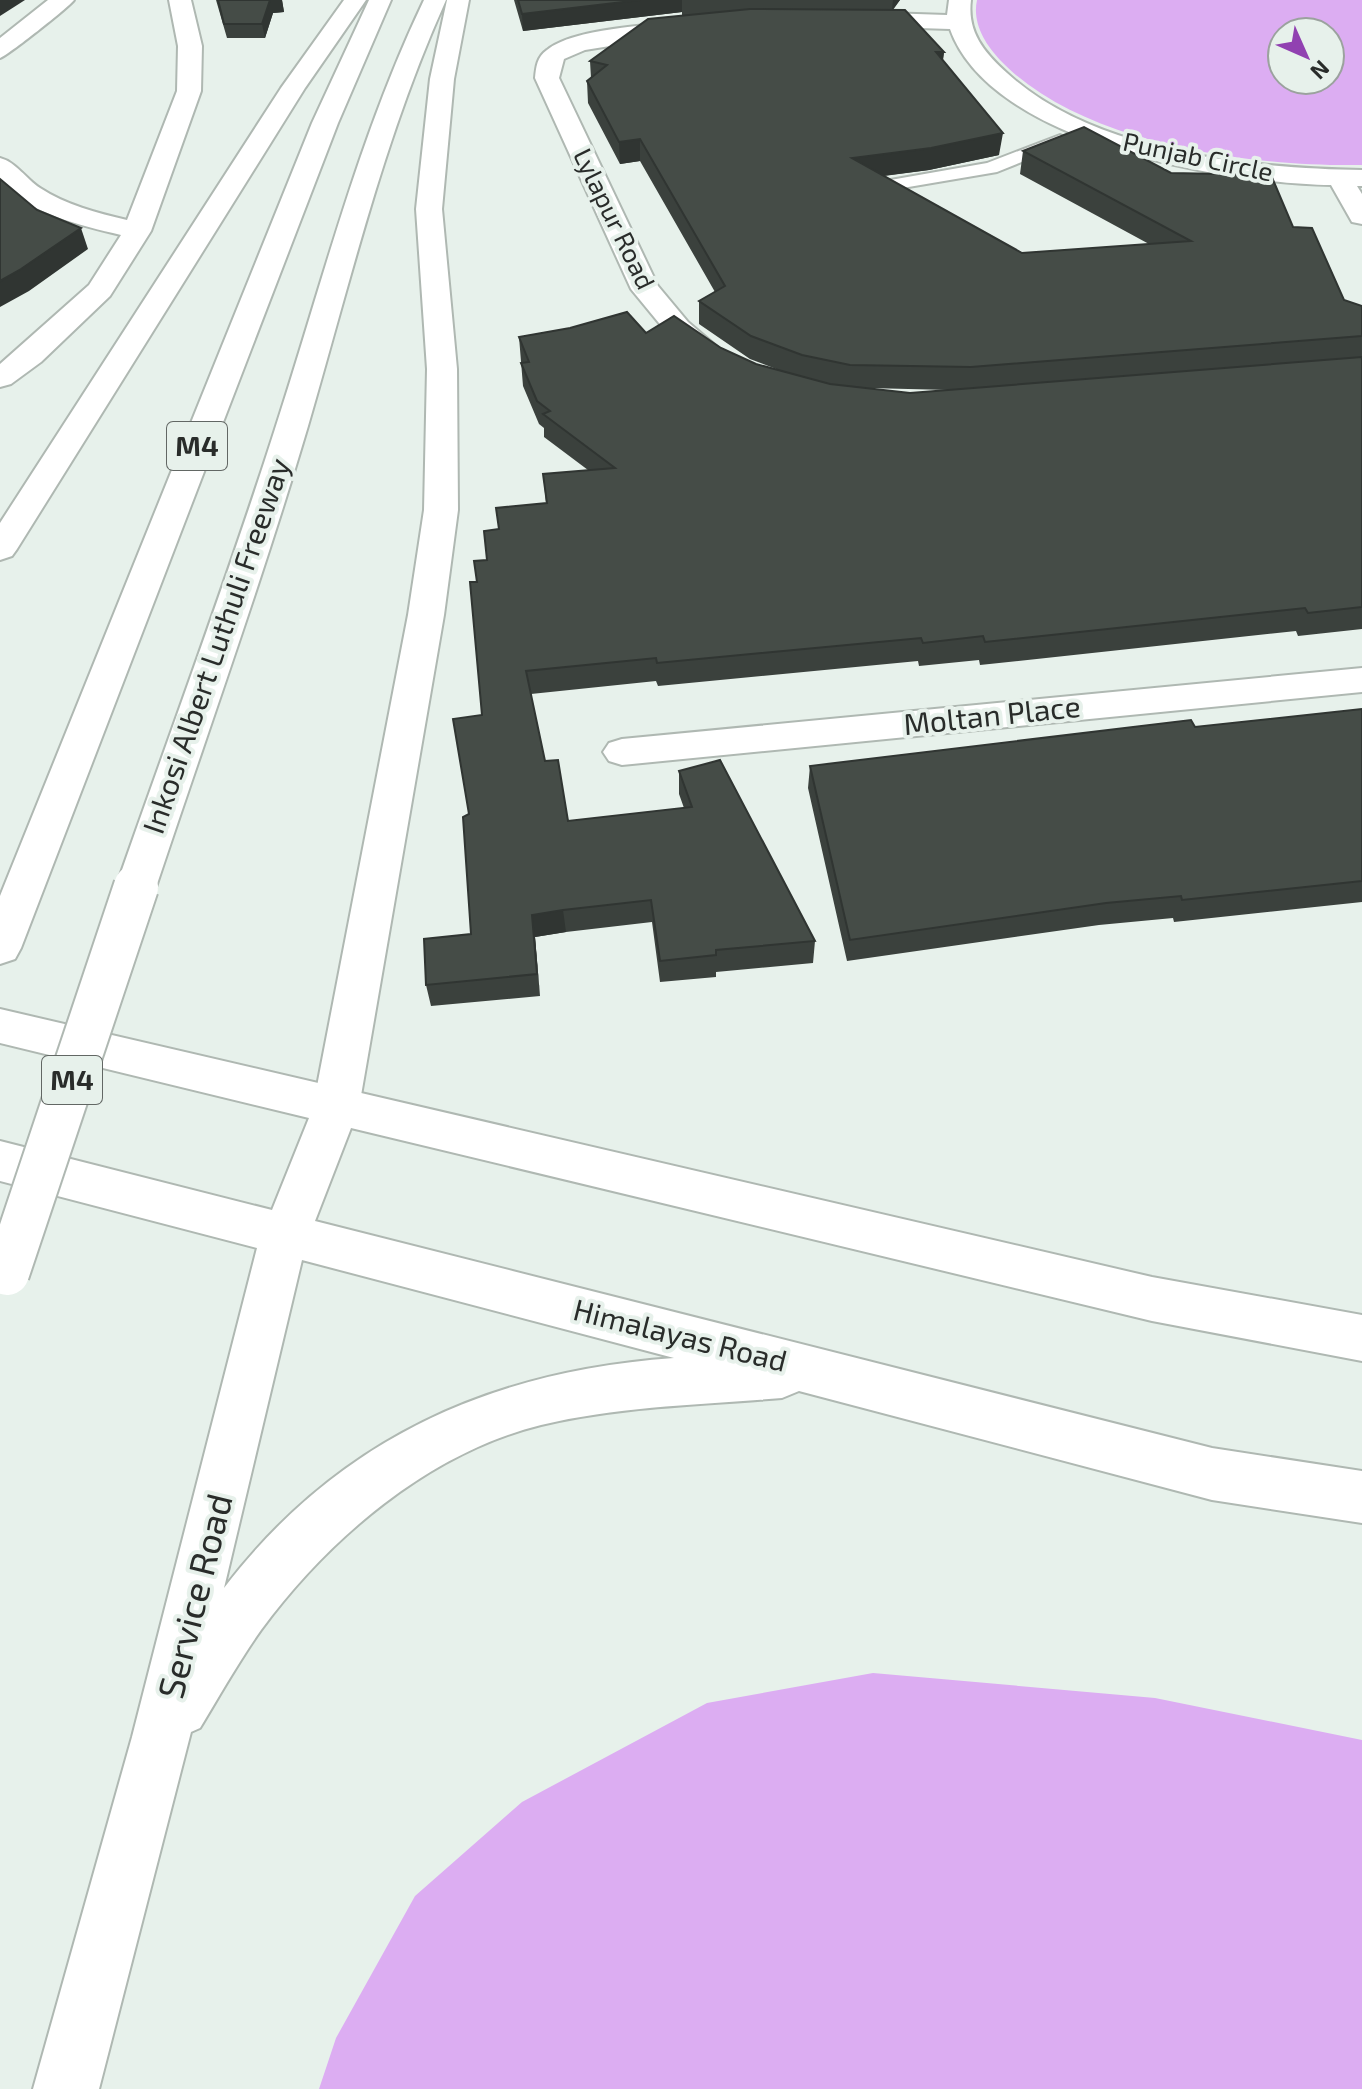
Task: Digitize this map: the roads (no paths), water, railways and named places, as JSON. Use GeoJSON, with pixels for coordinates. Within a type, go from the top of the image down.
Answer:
{"type":"FeatureCollection","features":[{"type":"Feature","properties":{"kind":"main road"},"geometry":{"type":"LineString","coordinates":[[0,51],[23,28],[63,0]]}},
{"type":"Feature","properties":{"kind":"main road"},"geometry":{"type":"LineString","coordinates":[[0,378],[30,356],[100,290],[137,231],[189,91],[190,46],[180,0]]}},
{"type":"Feature","properties":{"kind":"main road"},"geometry":{"type":"LineString","coordinates":[[0,549],[293,88],[355,0]]}},
{"type":"Feature","properties":{"kind":"main road","name":"M4"},"geometry":{"type":"LineString","coordinates":[[0,948],[325,123],[380,0]]}},
{"type":"Feature","properties":{"kind":"main road","name":"Inkosi Albert Luthuli Freeway"},"geometry":{"type":"LineString","coordinates":[[3,1284],[291,428],[366,171],[406,57],[435,0]]}},
{"type":"Feature","properties":{"kind":"main road","name":"Service Road"},"geometry":{"type":"LineString","coordinates":[[66,2089],[161,1737],[268,1292],[285,1236],[336,1107],[426,615],[441,510],[442,369],[429,209],[442,79],[458,0]]}},
{"type":"Feature","properties":{"kind":"main road"},"geometry":{"type":"LineString","coordinates":[[835,19],[961,11]]}},
{"type":"Feature","properties":{"kind":"main road","name":"Punjab Circle"},"geometry":{"type":"LineString","coordinates":[[961,11],[971,49],[1008,87],[1036,105],[1087,129],[1197,162],[1246,171],[1351,179]]}},
{"type":"Feature","properties":{"kind":"main road","name":"Lylapur Road"},"geometry":{"type":"LineString","coordinates":[[717,25],[579,44],[556,54],[549,62],[547,78],[645,289],[661,310],[704,351],[737,369]]}},
{"type":"Feature","properties":{"kind":"main road"},"geometry":{"type":"LineString","coordinates":[[0,166],[28,191],[55,206],[137,231]]}},
{"type":"Feature","properties":{"kind":"main road"},"geometry":{"type":"LineString","coordinates":[[1351,179],[1362,216]]}},
{"type":"Feature","properties":{"kind":"main road","name":"Moltan Place"},"geometry":{"type":"LineString","coordinates":[[622,752],[1362,680]]}},
{"type":"Feature","properties":{"kind":"main road"},"geometry":{"type":"LineString","coordinates":[[0,1026],[1152,1299],[1362,1338]]}},
{"type":"Feature","properties":{"kind":"main road","name":"Himalayas Road"},"geometry":{"type":"LineString","coordinates":[[0,1161],[1212,1474],[1362,1497]]}},
{"type":"Feature","properties":{"kind":"main road"},"geometry":{"type":"LineString","coordinates":[[161,1737],[259,1590],[320,1523],[373,1480],[431,1442],[524,1406],[587,1391],[819,1371]]}},
{"type":"Feature","properties":{"kind":"lane"},"geometry":{"type":"LineString","coordinates":[[879,187],[991,168],[1087,129]]}}]}
